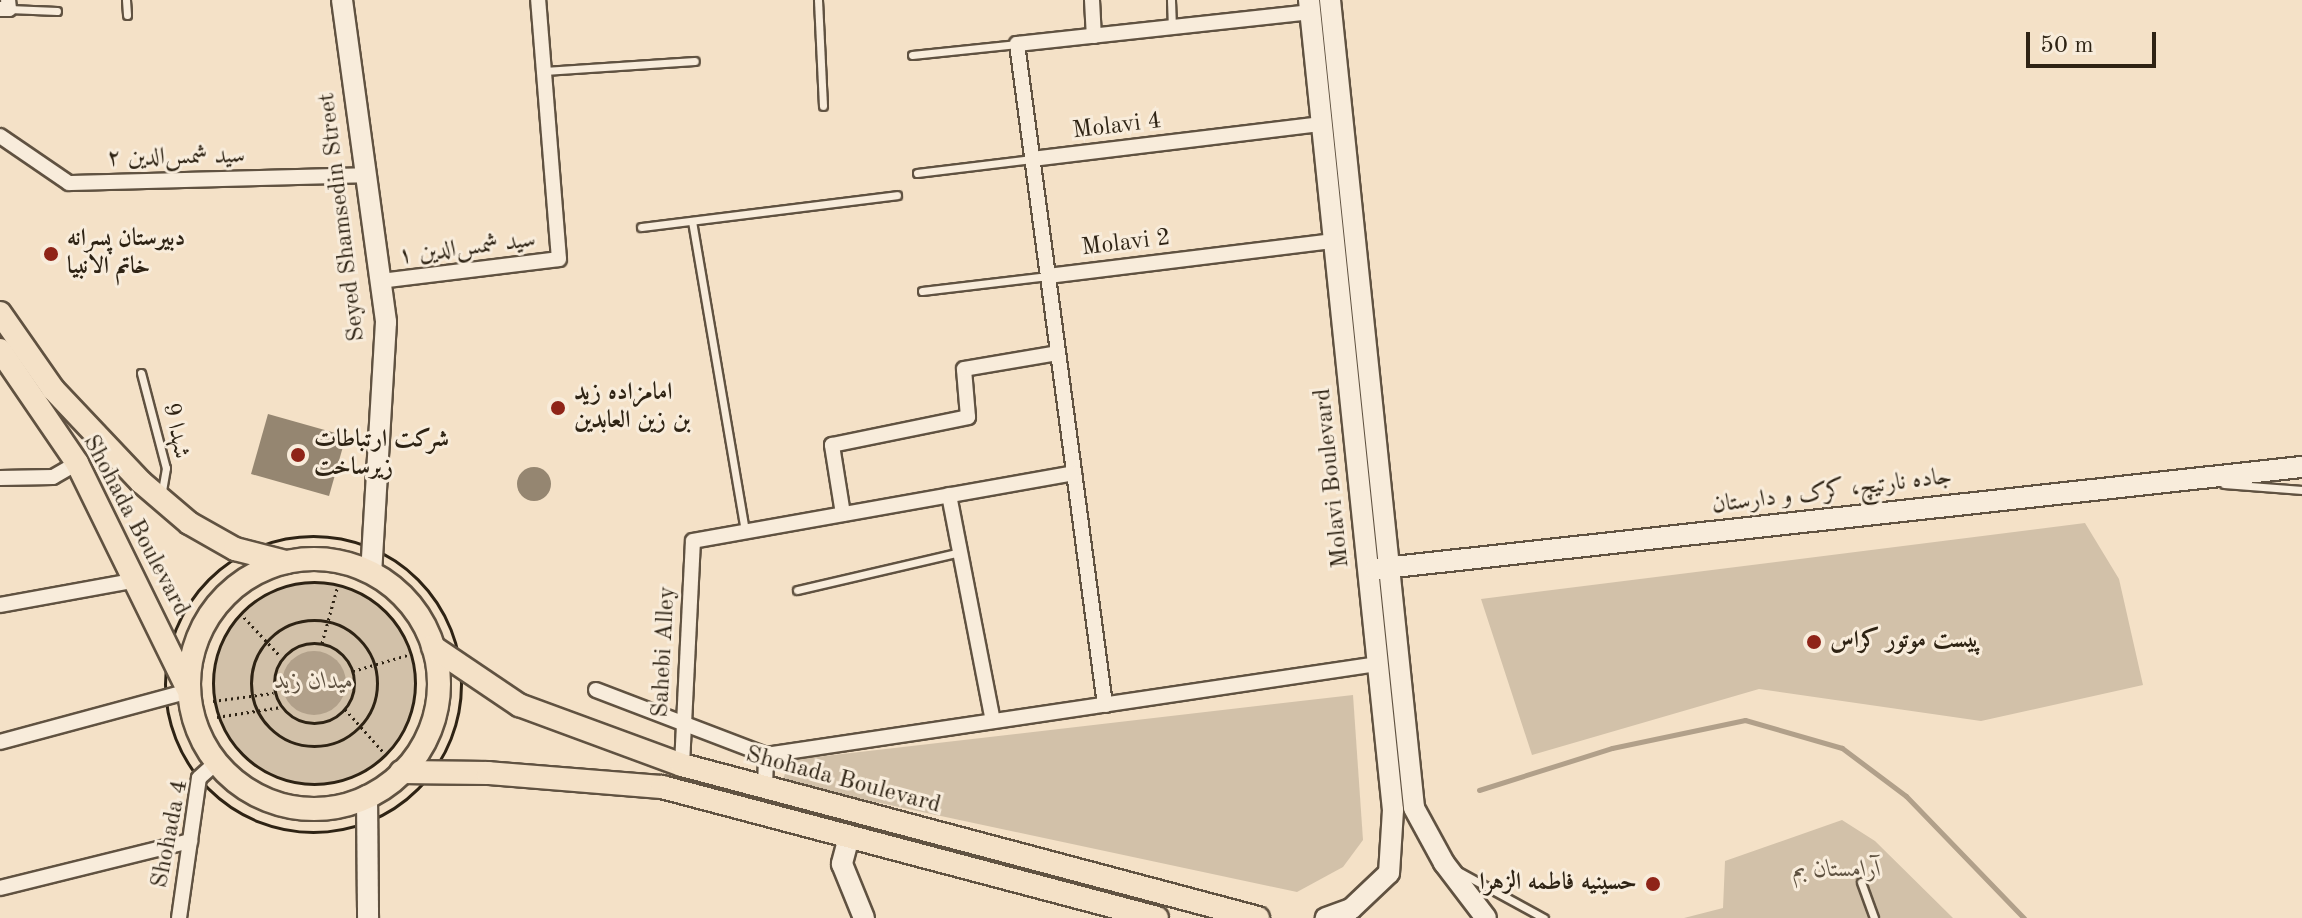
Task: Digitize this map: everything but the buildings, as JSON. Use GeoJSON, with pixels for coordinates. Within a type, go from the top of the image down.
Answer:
{"type":"FeatureCollection","features":[{"type":"Feature","properties":{"kind":"main road","name":"Shohada Boulevard"},"geometry":{"type":"LineString","coordinates":[[0,313],[53,389],[160,499],[189,523],[247,552],[287,562]]}},
{"type":"Feature","properties":{"kind":"main road","name":"Shohada Boulevard"},"geometry":{"type":"LineString","coordinates":[[0,350],[77,463],[189,691]]}},
{"type":"Feature","properties":{"kind":"main road"},"geometry":{"type":"LineString","coordinates":[[330,561],[371,573],[414,610],[433,647],[438,692],[433,721],[401,772],[367,796],[328,808],[287,806],[250,791],[217,762],[196,726],[189,691],[194,647],[214,608],[247,579],[287,562],[330,561]]}},
{"type":"Feature","properties":{"kind":"main road","name":"Shohada Boulevard"},"geometry":{"type":"LineString","coordinates":[[433,647],[519,705],[682,765],[1258,918]]}},
{"type":"Feature","properties":{"kind":"main road"},"geometry":{"type":"LineString","coordinates":[[401,772],[662,787],[1157,918]]}},
{"type":"Feature","properties":{"kind":"main road"},"geometry":{"type":"LineString","coordinates":[[1077,897],[1083,872]]}},
{"type":"Feature","properties":{"kind":"street","name":"Seyed Shamsedin Street"},"geometry":{"type":"LineString","coordinates":[[342,0],[386,322],[371,573]]}},
{"type":"Feature","properties":{"kind":"street"},"geometry":{"type":"LineString","coordinates":[[538,0],[544,71]]}},
{"type":"Feature","properties":{"kind":"street"},"geometry":{"type":"LineString","coordinates":[[1092,0],[1094,36]]}},
{"type":"Feature","properties":{"kind":"street","name":"Molavi Boulevard"},"geometry":{"type":"LineString","coordinates":[[1326,918],[1351,909],[1389,873],[1403,809],[1330,0]]}},
{"type":"Feature","properties":{"kind":"street"},"geometry":{"type":"LineString","coordinates":[[1105,705],[1017,44],[1172,27],[1310,6]]}},
{"type":"Feature","properties":{"kind":"street","name":"Molavi Boulevard"},"geometry":{"type":"LineString","coordinates":[[1310,6],[1334,241],[1379,569],[1378,664],[1403,809],[1486,918]]}},
{"type":"Feature","properties":{"kind":"street","name":"سید شمس‌الدین ۱"},"geometry":{"type":"LineString","coordinates":[[380,281],[559,259],[544,71]]}},
{"type":"Feature","properties":{"kind":"street","name":"Molavi 4"},"geometry":{"type":"LineString","coordinates":[[1032,159],[1322,124]]}},
{"type":"Feature","properties":{"kind":"street","name":"سید شمس‌الدین ۲"},"geometry":{"type":"LineString","coordinates":[[0,136],[69,183],[366,175]]}},
{"type":"Feature","properties":{"kind":"street","name":"Molavi 2"},"geometry":{"type":"LineString","coordinates":[[1048,276],[1334,241]]}},
{"type":"Feature","properties":{"kind":"street"},"geometry":{"type":"LineString","coordinates":[[843,514],[832,445],[968,417],[964,369],[1058,353]]}},
{"type":"Feature","properties":{"kind":"street"},"geometry":{"type":"LineString","coordinates":[[0,478],[53,477],[77,463]]}},
{"type":"Feature","properties":{"kind":"street","name":"جاده نارتیچ، کرک و دارستان"},"geometry":{"type":"LineString","coordinates":[[1379,569],[2302,467]]}},
{"type":"Feature","properties":{"kind":"street"},"geometry":{"type":"LineString","coordinates":[[745,531],[1074,473]]}},
{"type":"Feature","properties":{"kind":"street"},"geometry":{"type":"LineString","coordinates":[[949,495],[993,721]]}},
{"type":"Feature","properties":{"kind":"street","name":"Sahebi Alley"},"geometry":{"type":"LineString","coordinates":[[682,765],[693,541],[745,531]]}},
{"type":"Feature","properties":{"kind":"street"},"geometry":{"type":"LineString","coordinates":[[0,605],[137,580]]}},
{"type":"Feature","properties":{"kind":"street"},"geometry":{"type":"LineString","coordinates":[[596,690],[766,755],[1378,664]]}},
{"type":"Feature","properties":{"kind":"street"},"geometry":{"type":"LineString","coordinates":[[0,742],[189,691]]}},
{"type":"Feature","properties":{"kind":"street"},"geometry":{"type":"LineString","coordinates":[[765,787],[766,755]]}},
{"type":"Feature","properties":{"kind":"street","name":"Shohada 4"},"geometry":{"type":"LineString","coordinates":[[179,918],[199,778],[217,762]]}},
{"type":"Feature","properties":{"kind":"street"},"geometry":{"type":"LineString","coordinates":[[367,796],[368,918]]}},
{"type":"Feature","properties":{"kind":"street"},"geometry":{"type":"LineString","coordinates":[[849,837],[842,864],[864,918]]}},
{"type":"Feature","properties":{"kind":"street"},"geometry":{"type":"LineString","coordinates":[[0,888],[190,841]]}},
{"type":"Feature","properties":{"kind":"lane"},"geometry":{"type":"LineString","coordinates":[[126,0],[127,15]]}},
{"type":"Feature","properties":{"kind":"lane"},"geometry":{"type":"LineString","coordinates":[[818,0],[823,106]]}},
{"type":"Feature","properties":{"kind":"lane"},"geometry":{"type":"LineString","coordinates":[[1171,0],[1172,27]]}},
{"type":"Feature","properties":{"kind":"lane"},"geometry":{"type":"LineString","coordinates":[[6,6],[57,11]]}},
{"type":"Feature","properties":{"kind":"lane"},"geometry":{"type":"LineString","coordinates":[[912,55],[1017,44]]}},
{"type":"Feature","properties":{"kind":"lane"},"geometry":{"type":"LineString","coordinates":[[544,71],[695,61]]}},
{"type":"Feature","properties":{"kind":"lane","name":"Molavi 4"},"geometry":{"type":"LineString","coordinates":[[917,173],[1032,159]]}},
{"type":"Feature","properties":{"kind":"lane"},"geometry":{"type":"LineString","coordinates":[[641,227],[897,195]]}},
{"type":"Feature","properties":{"kind":"lane"},"geometry":{"type":"LineString","coordinates":[[692,221],[745,531]]}},
{"type":"Feature","properties":{"kind":"lane","name":"Molavi 2"},"geometry":{"type":"LineString","coordinates":[[922,291],[1048,276]]}},
{"type":"Feature","properties":{"kind":"lane","name":"شهدا 9"},"geometry":{"type":"LineString","coordinates":[[141,373],[166,468],[160,499]]}},
{"type":"Feature","properties":{"kind":"lane"},"geometry":{"type":"LineString","coordinates":[[2166,480],[2302,490]]}},
{"type":"Feature","properties":{"kind":"lane"},"geometry":{"type":"LineString","coordinates":[[797,590],[960,552]]}},
{"type":"Feature","properties":{"kind":"lane"},"geometry":{"type":"LineString","coordinates":[[1444,863],[1544,918]]}},
{"type":"Feature","properties":{"kind":"lane"},"geometry":{"type":"LineString","coordinates":[[1861,882],[1874,918]]}},
{"type":"Feature","properties":{"kind":"path"},"geometry":{"type":"LineString","coordinates":[[307,537],[372,549],[413,574],[434,598],[450,625],[461,666],[455,730],[432,773],[404,801],[367,821],[325,831],[277,827],[233,808],[199,778],[178,744],[166,697],[169,649],[195,595],[220,569],[247,552],[307,537]]}},
{"type":"Feature","properties":{"kind":"path"},"geometry":{"type":"LineString","coordinates":[[315,582],[338,585],[379,606],[395,623],[411,654],[414,702],[406,725],[386,755],[342,781],[291,782],[246,759],[217,717],[213,701],[216,654],[240,613],[280,588],[315,582]]}},
{"type":"Feature","properties":{"kind":"path"},"geometry":{"type":"LineString","coordinates":[[321,644],[338,585]]}},
{"type":"Feature","properties":{"kind":"path"},"geometry":{"type":"LineString","coordinates":[[240,613],[282,658]]}},
{"type":"Feature","properties":{"kind":"path"},"geometry":{"type":"LineString","coordinates":[[328,622],[359,640],[374,665],[374,700],[360,725],[333,743],[309,745],[278,735],[257,710],[252,696],[253,667],[267,642],[294,623],[328,622]]}},
{"type":"Feature","properties":{"kind":"path"},"geometry":{"type":"LineString","coordinates":[[321,644],[338,651],[352,671],[354,687],[345,709],[331,720],[313,723],[295,719],[281,707],[274,693],[282,658],[300,646],[321,644]]}},
{"type":"Feature","properties":{"kind":"path"},"geometry":{"type":"LineString","coordinates":[[352,671],[411,654]]}},
{"type":"Feature","properties":{"kind":"path"},"geometry":{"type":"LineString","coordinates":[[213,701],[274,693]]}},
{"type":"Feature","properties":{"kind":"path"},"geometry":{"type":"LineString","coordinates":[[217,717],[281,707]]}},
{"type":"Feature","properties":{"kind":"path"},"geometry":{"type":"LineString","coordinates":[[345,709],[386,755]]}},
{"type":"Feature","properties":{"kind":"green space","name":"پیست موتور کراس"},"geometry":{"type":"Polygon","coordinates":[[[2085,523],[2119,579],[2143,685],[1981,721],[1759,689],[1532,755],[1481,599],[2085,523]]]}},
{"type":"Feature","properties":{"kind":"green space","name":"میدان زید"},"geometry":{"type":"Polygon","coordinates":[[[314,582],[353,589],[386,611],[408,644],[415,683],[408,722],[386,755],[353,777],[314,784],[275,777],[242,755],[220,722],[213,683],[220,644],[242,611],[275,589],[314,582]]]}},
{"type":"Feature","properties":{"kind":"green space"},"geometry":{"type":"Polygon","coordinates":[[[1353,695],[1363,840],[1343,867],[1297,892],[782,782],[790,760],[1353,695]]]}},
{"type":"Feature","properties":{"kind":"green space","name":"آرامستان بم"},"geometry":{"type":"Polygon","coordinates":[[[1842,820],[1875,841],[1953,918],[1684,918],[1723,908],[1725,861],[1842,820]]]}},
{"type":"Feature","properties":{"kind":"shaded area"},"geometry":{"type":"Polygon","coordinates":[[[308,651],[320,651],[337,660],[344,671],[344,695],[337,706],[320,715],[308,715],[296,710],[287,701],[282,689],[282,677],[287,665],[296,656],[308,651]]]}},
{"type":"Feature","properties":{"kind":"waterway"},"geometry":{"type":"LineString","coordinates":[[1479,790],[1612,748],[1745,720],[1842,748],[1906,796],[2024,918]]}},
{"type":"Feature","properties":{"kind":"place","name":"دبیرستان پسرانه خاتم الانبیا"},"geometry":{"type":"Point","coordinates":[51,254]}},
{"type":"Feature","properties":{"kind":"place","name":"امامزاده زید بن زین العابدین"},"geometry":{"type":"Point","coordinates":[558,408]}},
{"type":"Feature","properties":{"kind":"place","name":"شرکت ارتباطات زیرساخت"},"geometry":{"type":"Point","coordinates":[298,455]}},
{"type":"Feature","properties":{"kind":"place","name":"پیست موتور کراس"},"geometry":{"type":"Point","coordinates":[1814,642]}},
{"type":"Feature","properties":{"kind":"place","name":"حسینیه فاطمه الزهرا"},"geometry":{"type":"Point","coordinates":[1653,884]}}]}
